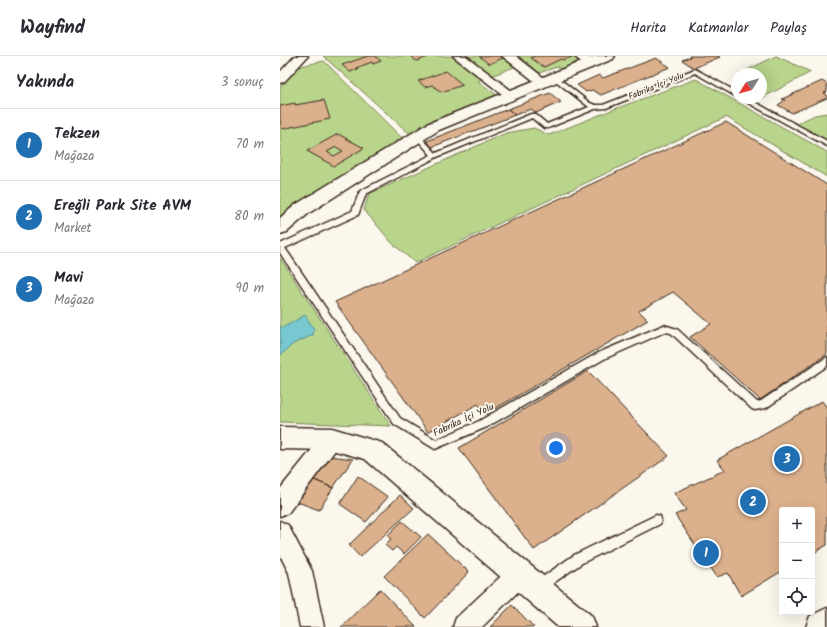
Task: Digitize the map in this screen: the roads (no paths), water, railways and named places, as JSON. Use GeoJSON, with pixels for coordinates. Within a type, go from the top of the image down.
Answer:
{"type":"FeatureCollection","features":[{"type":"Feature","properties":{"kind":"main road"},"geometry":{"type":"LineString","coordinates":[[280,228],[302,208],[433,127],[548,79],[585,60],[608,56]]}},
{"type":"Feature","properties":{"kind":"main road"},"geometry":{"type":"LineString","coordinates":[[280,438],[332,439],[373,452],[581,627]]}},
{"type":"Feature","properties":{"kind":"main road"},"geometry":{"type":"LineString","coordinates":[[821,627],[827,623]]}},
{"type":"Feature","properties":{"kind":"street"},"geometry":{"type":"LineString","coordinates":[[280,79],[302,56]]}},
{"type":"Feature","properties":{"kind":"street"},"geometry":{"type":"LineString","coordinates":[[459,56],[511,95]]}},
{"type":"Feature","properties":{"kind":"street"},"geometry":{"type":"LineString","coordinates":[[508,56],[525,69],[548,79]]}},
{"type":"Feature","properties":{"kind":"street"},"geometry":{"type":"LineString","coordinates":[[493,81],[525,69]]}},
{"type":"Feature","properties":{"kind":"street"},"geometry":{"type":"LineString","coordinates":[[280,506],[332,439]]}},
{"type":"Feature","properties":{"kind":"street"},"geometry":{"type":"LineString","coordinates":[[280,532],[300,571],[312,627]]}},
{"type":"Feature","properties":{"kind":"street"},"geometry":{"type":"LineString","coordinates":[[465,627],[527,582]]}},
{"type":"Feature","properties":{"kind":"lane","name":"Fabrika İçi Yolu"},"geometry":{"type":"LineString","coordinates":[[731,92],[695,71],[604,107],[594,107],[546,126],[533,116],[435,156],[363,193],[355,213],[280,247],[397,421],[435,445],[482,424],[601,356],[664,328],[674,331],[755,406],[763,405],[827,361]]}},
{"type":"Feature","properties":{"kind":"lane"},"geometry":{"type":"LineString","coordinates":[[548,79],[594,107]]}},
{"type":"Feature","properties":{"kind":"lane"},"geometry":{"type":"LineString","coordinates":[[753,104],[827,144]]}},
{"type":"Feature","properties":{"kind":"lane"},"geometry":{"type":"LineString","coordinates":[[417,136],[435,156]]}},
{"type":"Feature","properties":{"kind":"lane"},"geometry":{"type":"LineString","coordinates":[[527,582],[578,559],[656,520]]}},
{"type":"Feature","properties":{"kind":"water"},"geometry":{"type":"Polygon","coordinates":[[[305,315],[314,329],[313,335],[293,344],[280,356],[280,327],[284,327],[305,315]]]}},
{"type":"Feature","properties":{"kind":"place","name":"Mavi"},"geometry":{"type":"Point","coordinates":[787,459]}},
{"type":"Feature","properties":{"kind":"place","name":"Ereğli Park Site AVM"},"geometry":{"type":"Point","coordinates":[753,502]}},
{"type":"Feature","properties":{"kind":"place","name":"Tekzen"},"geometry":{"type":"Point","coordinates":[706,553]}}]}
